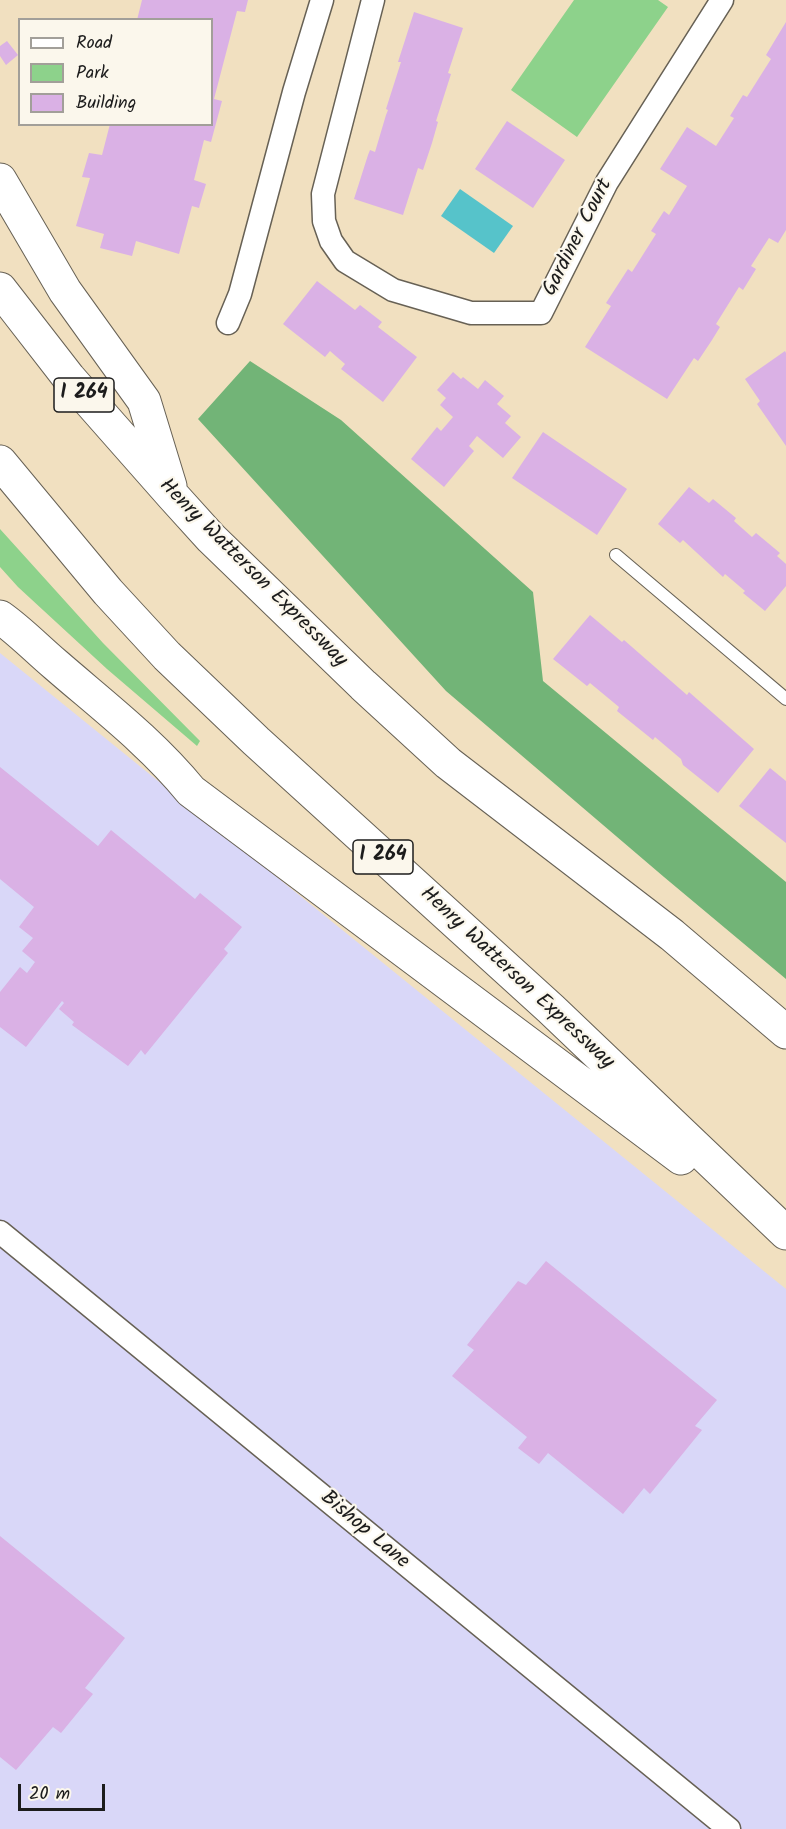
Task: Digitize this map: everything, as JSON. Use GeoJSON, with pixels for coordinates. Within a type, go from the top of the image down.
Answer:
{"type":"FeatureCollection","features":[{"type":"Feature","properties":{"kind":"highway"},"geometry":{"type":"LineString","coordinates":[[0,180],[65,291],[144,401],[173,496]]}},
{"type":"Feature","properties":{"kind":"highway","name":"Henry Watterson Expressway"},"geometry":{"type":"LineString","coordinates":[[0,289],[69,378],[173,496],[212,538],[363,685],[448,763],[672,935],[786,1032]]}},
{"type":"Feature","properties":{"kind":"highway","name":"Henry Watterson Expressway"},"geometry":{"type":"LineString","coordinates":[[0,462],[108,592],[167,656],[256,741],[550,1009],[786,1235]]}},
{"type":"Feature","properties":{"kind":"highway"},"geometry":{"type":"LineString","coordinates":[[4,618],[170,766],[191,791],[786,1235]]}},
{"type":"Feature","properties":{"kind":"street"},"geometry":{"type":"LineString","coordinates":[[228,323],[240,294],[294,92],[322,0]]}},
{"type":"Feature","properties":{"kind":"street","name":"Gardiner Court"},"geometry":{"type":"LineString","coordinates":[[373,0],[323,194],[324,221],[332,241],[345,261],[393,290],[471,314],[541,313],[607,182],[722,0]]}},
{"type":"Feature","properties":{"kind":"street","name":"Bishop Lane"},"geometry":{"type":"LineString","coordinates":[[0,1232],[729,1829]]}},
{"type":"Feature","properties":{"kind":"lane"},"geometry":{"type":"LineString","coordinates":[[616,555],[786,699]]}},
{"type":"Feature","properties":{"kind":"shaded area"},"geometry":{"type":"Polygon","coordinates":[[[0,653],[786,1289],[786,1829],[0,1829],[0,653]]]}},
{"type":"Feature","properties":{"kind":"green space"},"geometry":{"type":"Polygon","coordinates":[[[574,0],[658,0],[668,7],[577,137],[511,90],[574,0]]]}},
{"type":"Feature","properties":{"kind":"green space"},"geometry":{"type":"Polygon","coordinates":[[[250,361],[341,420],[533,592],[543,681],[786,882],[786,979],[446,691],[198,419],[250,361]]]}},
{"type":"Feature","properties":{"kind":"green space"},"geometry":{"type":"Polygon","coordinates":[[[0,529],[103,643],[200,741],[197,746],[107,669],[18,587],[0,567],[0,529]]]}},
{"type":"Feature","properties":{"kind":"water"},"geometry":{"type":"Polygon","coordinates":[[[460,189],[513,226],[494,253],[441,216],[460,189]]]}},
{"type":"Feature","properties":{"kind":"building"},"geometry":{"type":"Polygon","coordinates":[[[142,0],[248,0],[245,12],[237,11],[214,99],[222,101],[211,142],[204,140],[194,180],[206,184],[199,208],[192,206],[179,254],[136,241],[132,256],[100,248],[104,234],[76,226],[90,178],[82,177],[89,153],[102,155],[109,126],[213,126],[213,18],[138,18],[142,0]]]}},
{"type":"Feature","properties":{"kind":"building"},"geometry":{"type":"Polygon","coordinates":[[[414,12],[463,28],[448,73],[451,74],[436,121],[438,122],[432,143],[423,170],[418,168],[403,215],[354,199],[370,150],[375,152],[401,62],[398,62],[414,12]]]}},
{"type":"Feature","properties":{"kind":"building"},"geometry":{"type":"Polygon","coordinates":[[[786,22],[786,230],[778,243],[769,238],[751,266],[756,269],[743,290],[739,287],[716,324],[720,327],[712,340],[698,361],[694,358],[667,399],[585,347],[611,306],[606,303],[628,269],[632,272],[656,234],[651,231],[664,211],[669,215],[687,186],[660,169],[687,127],[716,146],[734,118],[730,116],[743,95],[747,97],[771,59],[766,55],[786,22]]]}},
{"type":"Feature","properties":{"kind":"building"},"geometry":{"type":"Polygon","coordinates":[[[7,41],[18,55],[6,65],[0,56],[0,46],[7,41]]]}},
{"type":"Feature","properties":{"kind":"building"},"geometry":{"type":"Polygon","coordinates":[[[507,121],[565,160],[533,208],[475,169],[507,121]]]}},
{"type":"Feature","properties":{"kind":"building"},"geometry":{"type":"Polygon","coordinates":[[[317,281],[355,310],[360,305],[382,322],[378,327],[417,357],[383,402],[341,369],[345,364],[330,351],[325,357],[283,324],[317,281]]]}},
{"type":"Feature","properties":{"kind":"building"},"geometry":{"type":"Polygon","coordinates":[[[785,351],[786,446],[757,404],[760,401],[745,379],[785,351]]]}},
{"type":"Feature","properties":{"kind":"building"},"geometry":{"type":"Polygon","coordinates":[[[453,372],[478,389],[485,380],[504,396],[497,404],[511,416],[505,423],[521,437],[503,458],[477,436],[469,446],[474,451],[444,487],[411,459],[437,427],[441,431],[453,417],[440,405],[446,398],[437,390],[453,372]]]}},
{"type":"Feature","properties":{"kind":"building"},"geometry":{"type":"Polygon","coordinates":[[[543,432],[627,489],[597,535],[512,478],[543,432]]]}},
{"type":"Feature","properties":{"kind":"building"},"geometry":{"type":"Polygon","coordinates":[[[689,487],[709,503],[713,499],[736,518],[734,521],[752,537],[756,533],[780,553],[777,556],[786,564],[786,586],[765,611],[725,574],[723,577],[683,540],[680,543],[658,524],[689,487]]]}},
{"type":"Feature","properties":{"kind":"building"},"geometry":{"type":"Polygon","coordinates":[[[590,615],[622,642],[624,640],[687,695],[689,692],[754,749],[718,793],[683,765],[681,759],[655,737],[653,740],[617,711],[619,707],[590,683],[587,686],[553,659],[590,615]]]}},
{"type":"Feature","properties":{"kind":"building"},"geometry":{"type":"Polygon","coordinates":[[[0,767],[98,846],[111,830],[195,899],[200,893],[242,927],[224,949],[228,953],[145,1055],[141,1050],[128,1066],[72,1025],[74,1022],[59,1009],[64,1003],[62,1001],[26,1047],[0,1027],[0,992],[20,967],[27,973],[35,962],[22,951],[33,938],[19,927],[34,907],[0,879],[0,767]]]}},
{"type":"Feature","properties":{"kind":"building"},"geometry":{"type":"Polygon","coordinates":[[[770,768],[786,781],[786,843],[739,806],[770,768]]]}},
{"type":"Feature","properties":{"kind":"building"},"geometry":{"type":"Polygon","coordinates":[[[546,1261],[717,1400],[695,1426],[702,1430],[650,1494],[644,1488],[623,1514],[548,1453],[539,1464],[518,1448],[527,1437],[452,1376],[474,1350],[467,1345],[518,1281],[526,1285],[546,1261]]]}},
{"type":"Feature","properties":{"kind":"building"},"geometry":{"type":"Polygon","coordinates":[[[0,1536],[125,1638],[85,1688],[93,1694],[61,1733],[53,1727],[16,1770],[0,1757],[0,1536]]]}}]}
